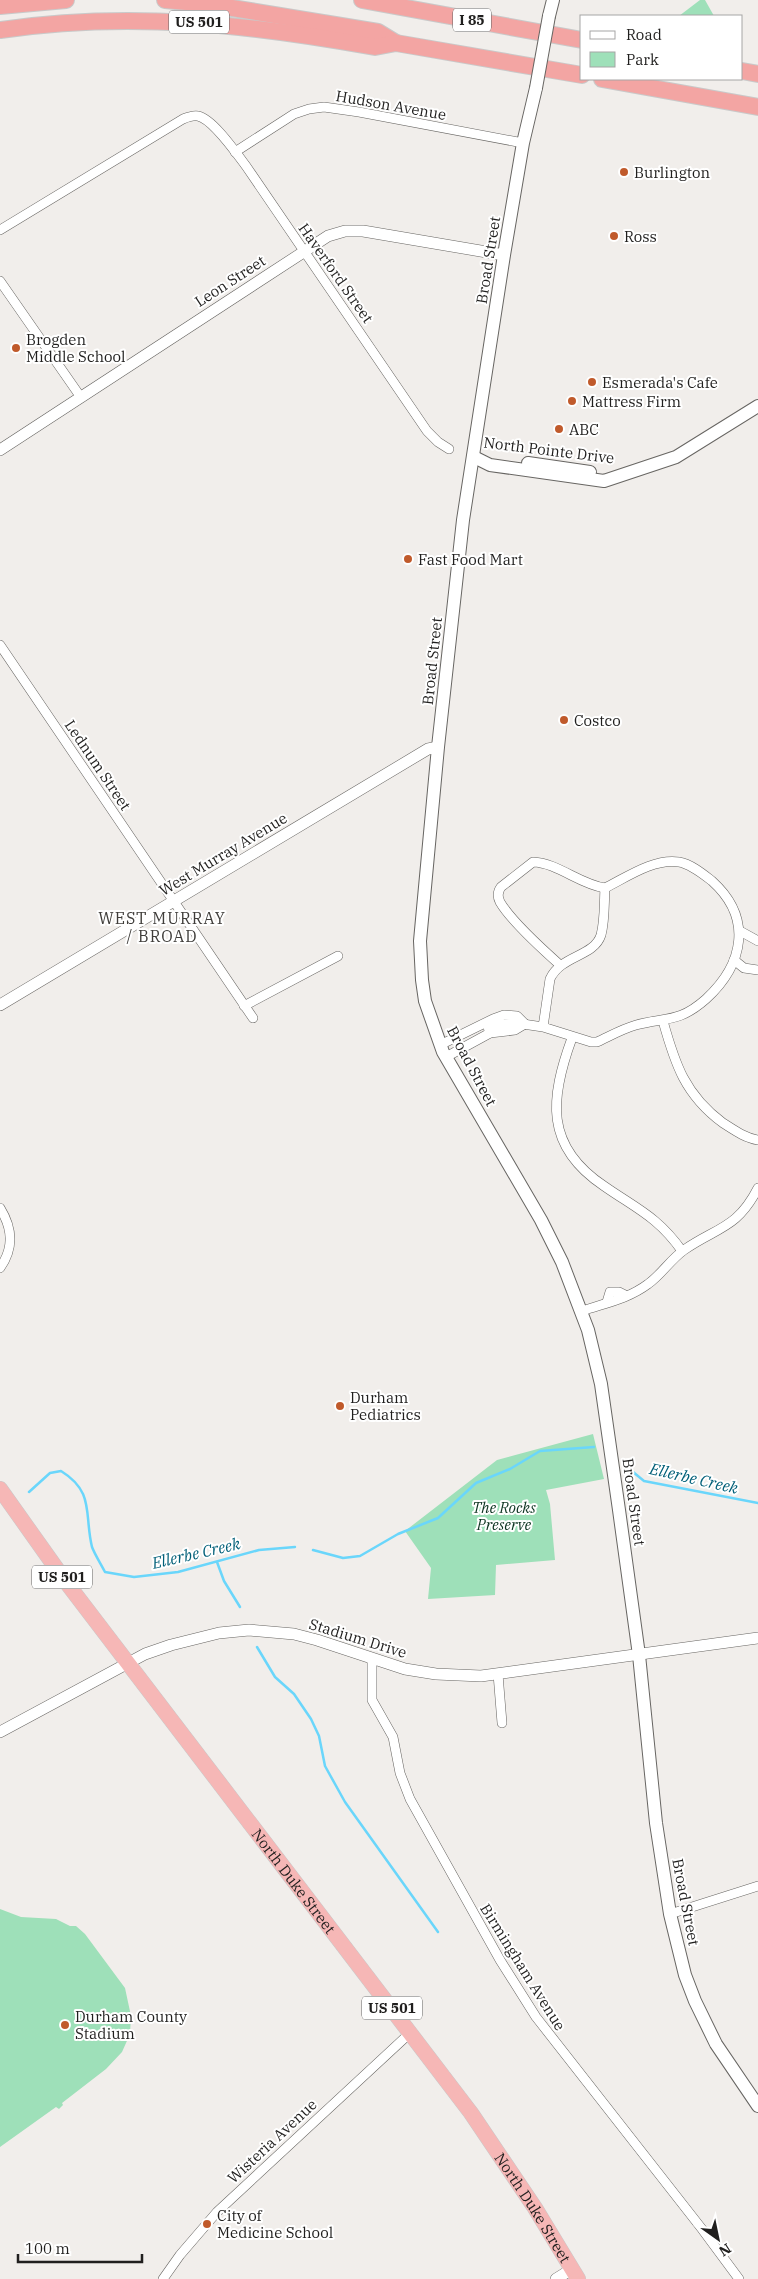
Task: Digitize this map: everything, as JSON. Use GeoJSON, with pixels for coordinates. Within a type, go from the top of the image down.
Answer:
{"type":"FeatureCollection","features":[{"type":"Feature","properties":{"kind":"highway"},"geometry":{"type":"LineString","coordinates":[[0,6],[66,0]]}},
{"type":"Feature","properties":{"kind":"highway","name":"I 85"},"geometry":{"type":"LineString","coordinates":[[165,0],[208,4],[378,32],[396,43],[580,75]]}},
{"type":"Feature","properties":{"kind":"highway","name":"I 85"},"geometry":{"type":"LineString","coordinates":[[362,0],[580,40]]}},
{"type":"Feature","properties":{"kind":"highway","name":"US 501"},"geometry":{"type":"LineString","coordinates":[[0,30],[53,23],[118,20],[182,21],[302,33],[375,46],[396,43]]}},
{"type":"Feature","properties":{"kind":"highway"},"geometry":{"type":"LineString","coordinates":[[743,71],[758,74]]}},
{"type":"Feature","properties":{"kind":"highway"},"geometry":{"type":"LineString","coordinates":[[608,80],[758,107]]}},
{"type":"Feature","properties":{"kind":"highway","name":"North Duke Street"},"geometry":{"type":"LineString","coordinates":[[0,1489],[66,1582],[410,2032],[502,2157],[575,2274]]}},
{"type":"Feature","properties":{"kind":"main road","name":"Broad Street"},"geometry":{"type":"LineString","coordinates":[[552,0],[536,88],[523,143],[463,520],[438,748],[420,957],[425,1001],[440,1046],[541,1220],[562,1262],[582,1312],[596,1358],[639,1655],[651,1780],[670,1914],[685,1975],[695,2001],[716,2044],[758,2106]]}},
{"type":"Feature","properties":{"kind":"main road","name":"North Pointe Drive"},"geometry":{"type":"LineString","coordinates":[[474,457],[621,476],[676,457],[758,406]]}},
{"type":"Feature","properties":{"kind":"street","name":"Hudson Avenue"},"geometry":{"type":"LineString","coordinates":[[235,152],[288,117],[309,109],[324,107],[523,143]]}},
{"type":"Feature","properties":{"kind":"street","name":"Haverford Street"},"geometry":{"type":"LineString","coordinates":[[0,230],[183,119],[197,115],[204,118],[235,152],[427,431],[438,442],[449,449]]}},
{"type":"Feature","properties":{"kind":"street","name":"Leon Street"},"geometry":{"type":"LineString","coordinates":[[0,450],[80,396],[328,236],[354,231],[504,255]]}},
{"type":"Feature","properties":{"kind":"street"},"geometry":{"type":"LineString","coordinates":[[0,281],[80,396]]}},
{"type":"Feature","properties":{"kind":"street","name":"Lednum Street"},"geometry":{"type":"LineString","coordinates":[[0,645],[253,1018]]}},
{"type":"Feature","properties":{"kind":"street","name":"West Murray Avenue"},"geometry":{"type":"LineString","coordinates":[[0,1006],[428,749],[438,748]]}},
{"type":"Feature","properties":{"kind":"street"},"geometry":{"type":"LineString","coordinates":[[440,1046],[487,1024],[517,1016],[525,1024],[543,1027],[572,1038],[597,1042],[629,1027],[683,1016],[705,1000],[720,984],[734,960],[740,931],[735,911],[724,893],[698,871],[680,862],[663,862],[649,866],[605,888],[585,883],[544,862],[533,862],[501,887],[498,892],[500,902],[523,929],[560,964]]}},
{"type":"Feature","properties":{"kind":"street"},"geometry":{"type":"LineString","coordinates":[[543,1027],[550,979],[560,964],[596,944],[601,936],[605,888]]}},
{"type":"Feature","properties":{"kind":"street"},"geometry":{"type":"LineString","coordinates":[[740,931],[758,941]]}},
{"type":"Feature","properties":{"kind":"street"},"geometry":{"type":"LineString","coordinates":[[244,1006],[338,956]]}},
{"type":"Feature","properties":{"kind":"street"},"geometry":{"type":"LineString","coordinates":[[734,960],[744,968],[758,970]]}},
{"type":"Feature","properties":{"kind":"street"},"geometry":{"type":"LineString","coordinates":[[446,1058],[490,1033],[501,1020]]}},
{"type":"Feature","properties":{"kind":"street"},"geometry":{"type":"LineString","coordinates":[[663,1021],[675,1064],[694,1095],[706,1109],[725,1124],[748,1137],[758,1140]]}},
{"type":"Feature","properties":{"kind":"street"},"geometry":{"type":"LineString","coordinates":[[487,1024],[490,1033]]}},
{"type":"Feature","properties":{"kind":"street"},"geometry":{"type":"LineString","coordinates":[[490,1033],[515,1030],[525,1024]]}},
{"type":"Feature","properties":{"kind":"street"},"geometry":{"type":"LineString","coordinates":[[572,1038],[561,1068],[555,1104],[558,1125],[567,1147],[574,1159],[592,1178],[659,1223],[682,1252]]}},
{"type":"Feature","properties":{"kind":"street"},"geometry":{"type":"LineString","coordinates":[[582,1312],[607,1302],[619,1300],[650,1283],[682,1252],[733,1222],[747,1208],[758,1188]]}},
{"type":"Feature","properties":{"kind":"street"},"geometry":{"type":"LineString","coordinates":[[0,1208],[8,1223],[11,1240],[8,1253],[0,1268]]}},
{"type":"Feature","properties":{"kind":"street","name":"Stadium Drive"},"geometry":{"type":"LineString","coordinates":[[0,1732],[128,1663],[157,1650],[195,1638],[219,1633],[249,1630],[302,1636],[405,1669],[436,1674],[498,1674],[758,1638]]}},
{"type":"Feature","properties":{"kind":"street","name":"Birmingham Avenue"},"geometry":{"type":"LineString","coordinates":[[372,1659],[372,1700],[393,1737],[400,1773],[410,1799],[500,1960],[548,2034],[702,2228],[738,2279]]}},
{"type":"Feature","properties":{"kind":"street"},"geometry":{"type":"LineString","coordinates":[[498,1674],[502,1723]]}},
{"type":"Feature","properties":{"kind":"street"},"geometry":{"type":"LineString","coordinates":[[670,1914],[758,1886]]}},
{"type":"Feature","properties":{"kind":"street","name":"Wisteria Avenue"},"geometry":{"type":"LineString","coordinates":[[163,2279],[180,2255],[217,2212],[410,2032]]}},
{"type":"Feature","properties":{"kind":"street"},"geometry":{"type":"LineString","coordinates":[[556,2279],[575,2274]]}},
{"type":"Feature","properties":{"kind":"green space"},"geometry":{"type":"Polygon","coordinates":[[[700,0],[705,0],[713,15],[680,15],[700,0]]]}},
{"type":"Feature","properties":{"kind":"green space","name":"The Rocks Preserve"},"geometry":{"type":"Polygon","coordinates":[[[593,1434],[604,1479],[546,1490],[550,1504],[555,1560],[496,1565],[495,1595],[428,1599],[431,1568],[405,1531],[497,1460],[593,1434]]]}},
{"type":"Feature","properties":{"kind":"green space","name":"Durham County Stadium"},"geometry":{"type":"Polygon","coordinates":[[[0,1909],[21,1917],[56,1919],[70,1926],[76,1926],[85,1934],[125,1988],[131,2016],[130,2034],[122,2052],[106,2069],[62,2103],[63,2105],[59,2109],[56,2107],[0,2147],[0,1909]]]}},
{"type":"Feature","properties":{"kind":"waterway","name":"Ellerbe Creek"},"geometry":{"type":"LineString","coordinates":[[313,1550],[343,1558],[360,1556],[398,1534],[438,1518],[476,1483],[510,1469],[540,1451],[594,1447]]}},
{"type":"Feature","properties":{"kind":"waterway","name":"Ellerbe Creek"},"geometry":{"type":"LineString","coordinates":[[627,1467],[644,1481],[758,1503]]}},
{"type":"Feature","properties":{"kind":"waterway","name":"Ellerbe Creek"},"geometry":{"type":"LineString","coordinates":[[29,1492],[50,1473],[61,1471],[72,1479],[84,1496],[92,1547],[105,1572],[134,1577],[178,1572],[259,1550],[295,1547]]}},
{"type":"Feature","properties":{"kind":"waterway"},"geometry":{"type":"LineString","coordinates":[[217,1562],[224,1581],[240,1607]]}},
{"type":"Feature","properties":{"kind":"waterway"},"geometry":{"type":"LineString","coordinates":[[257,1647],[275,1677],[294,1694],[311,1719],[319,1736],[325,1766],[345,1802],[438,1932]]}},
{"type":"Feature","properties":{"kind":"place","name":"Burlington"},"geometry":{"type":"Point","coordinates":[624,172]}},
{"type":"Feature","properties":{"kind":"place","name":"Ross"},"geometry":{"type":"Point","coordinates":[614,236]}},
{"type":"Feature","properties":{"kind":"place","name":"Brogden Middle School"},"geometry":{"type":"Point","coordinates":[16,348]}},
{"type":"Feature","properties":{"kind":"place","name":"Esmerada's Cafe"},"geometry":{"type":"Point","coordinates":[592,382]}},
{"type":"Feature","properties":{"kind":"place","name":"Mattress Firm"},"geometry":{"type":"Point","coordinates":[572,401]}},
{"type":"Feature","properties":{"kind":"place","name":"ABC"},"geometry":{"type":"Point","coordinates":[559,429]}},
{"type":"Feature","properties":{"kind":"place","name":"Fast Food Mart"},"geometry":{"type":"Point","coordinates":[408,559]}},
{"type":"Feature","properties":{"kind":"place","name":"Costco"},"geometry":{"type":"Point","coordinates":[564,720]}},
{"type":"Feature","properties":{"kind":"place","name":"Durham Pediatrics"},"geometry":{"type":"Point","coordinates":[340,1406]}},
{"type":"Feature","properties":{"kind":"place","name":"Durham County Stadium"},"geometry":{"type":"Point","coordinates":[65,2025]}},
{"type":"Feature","properties":{"kind":"place","name":"City of Medicine School"},"geometry":{"type":"Point","coordinates":[207,2224]}},
{"type":"Feature","properties":{"kind":"district","name":"WEST MURRAY / BROAD"},"geometry":{"type":"Point","coordinates":[162,927]}}]}
